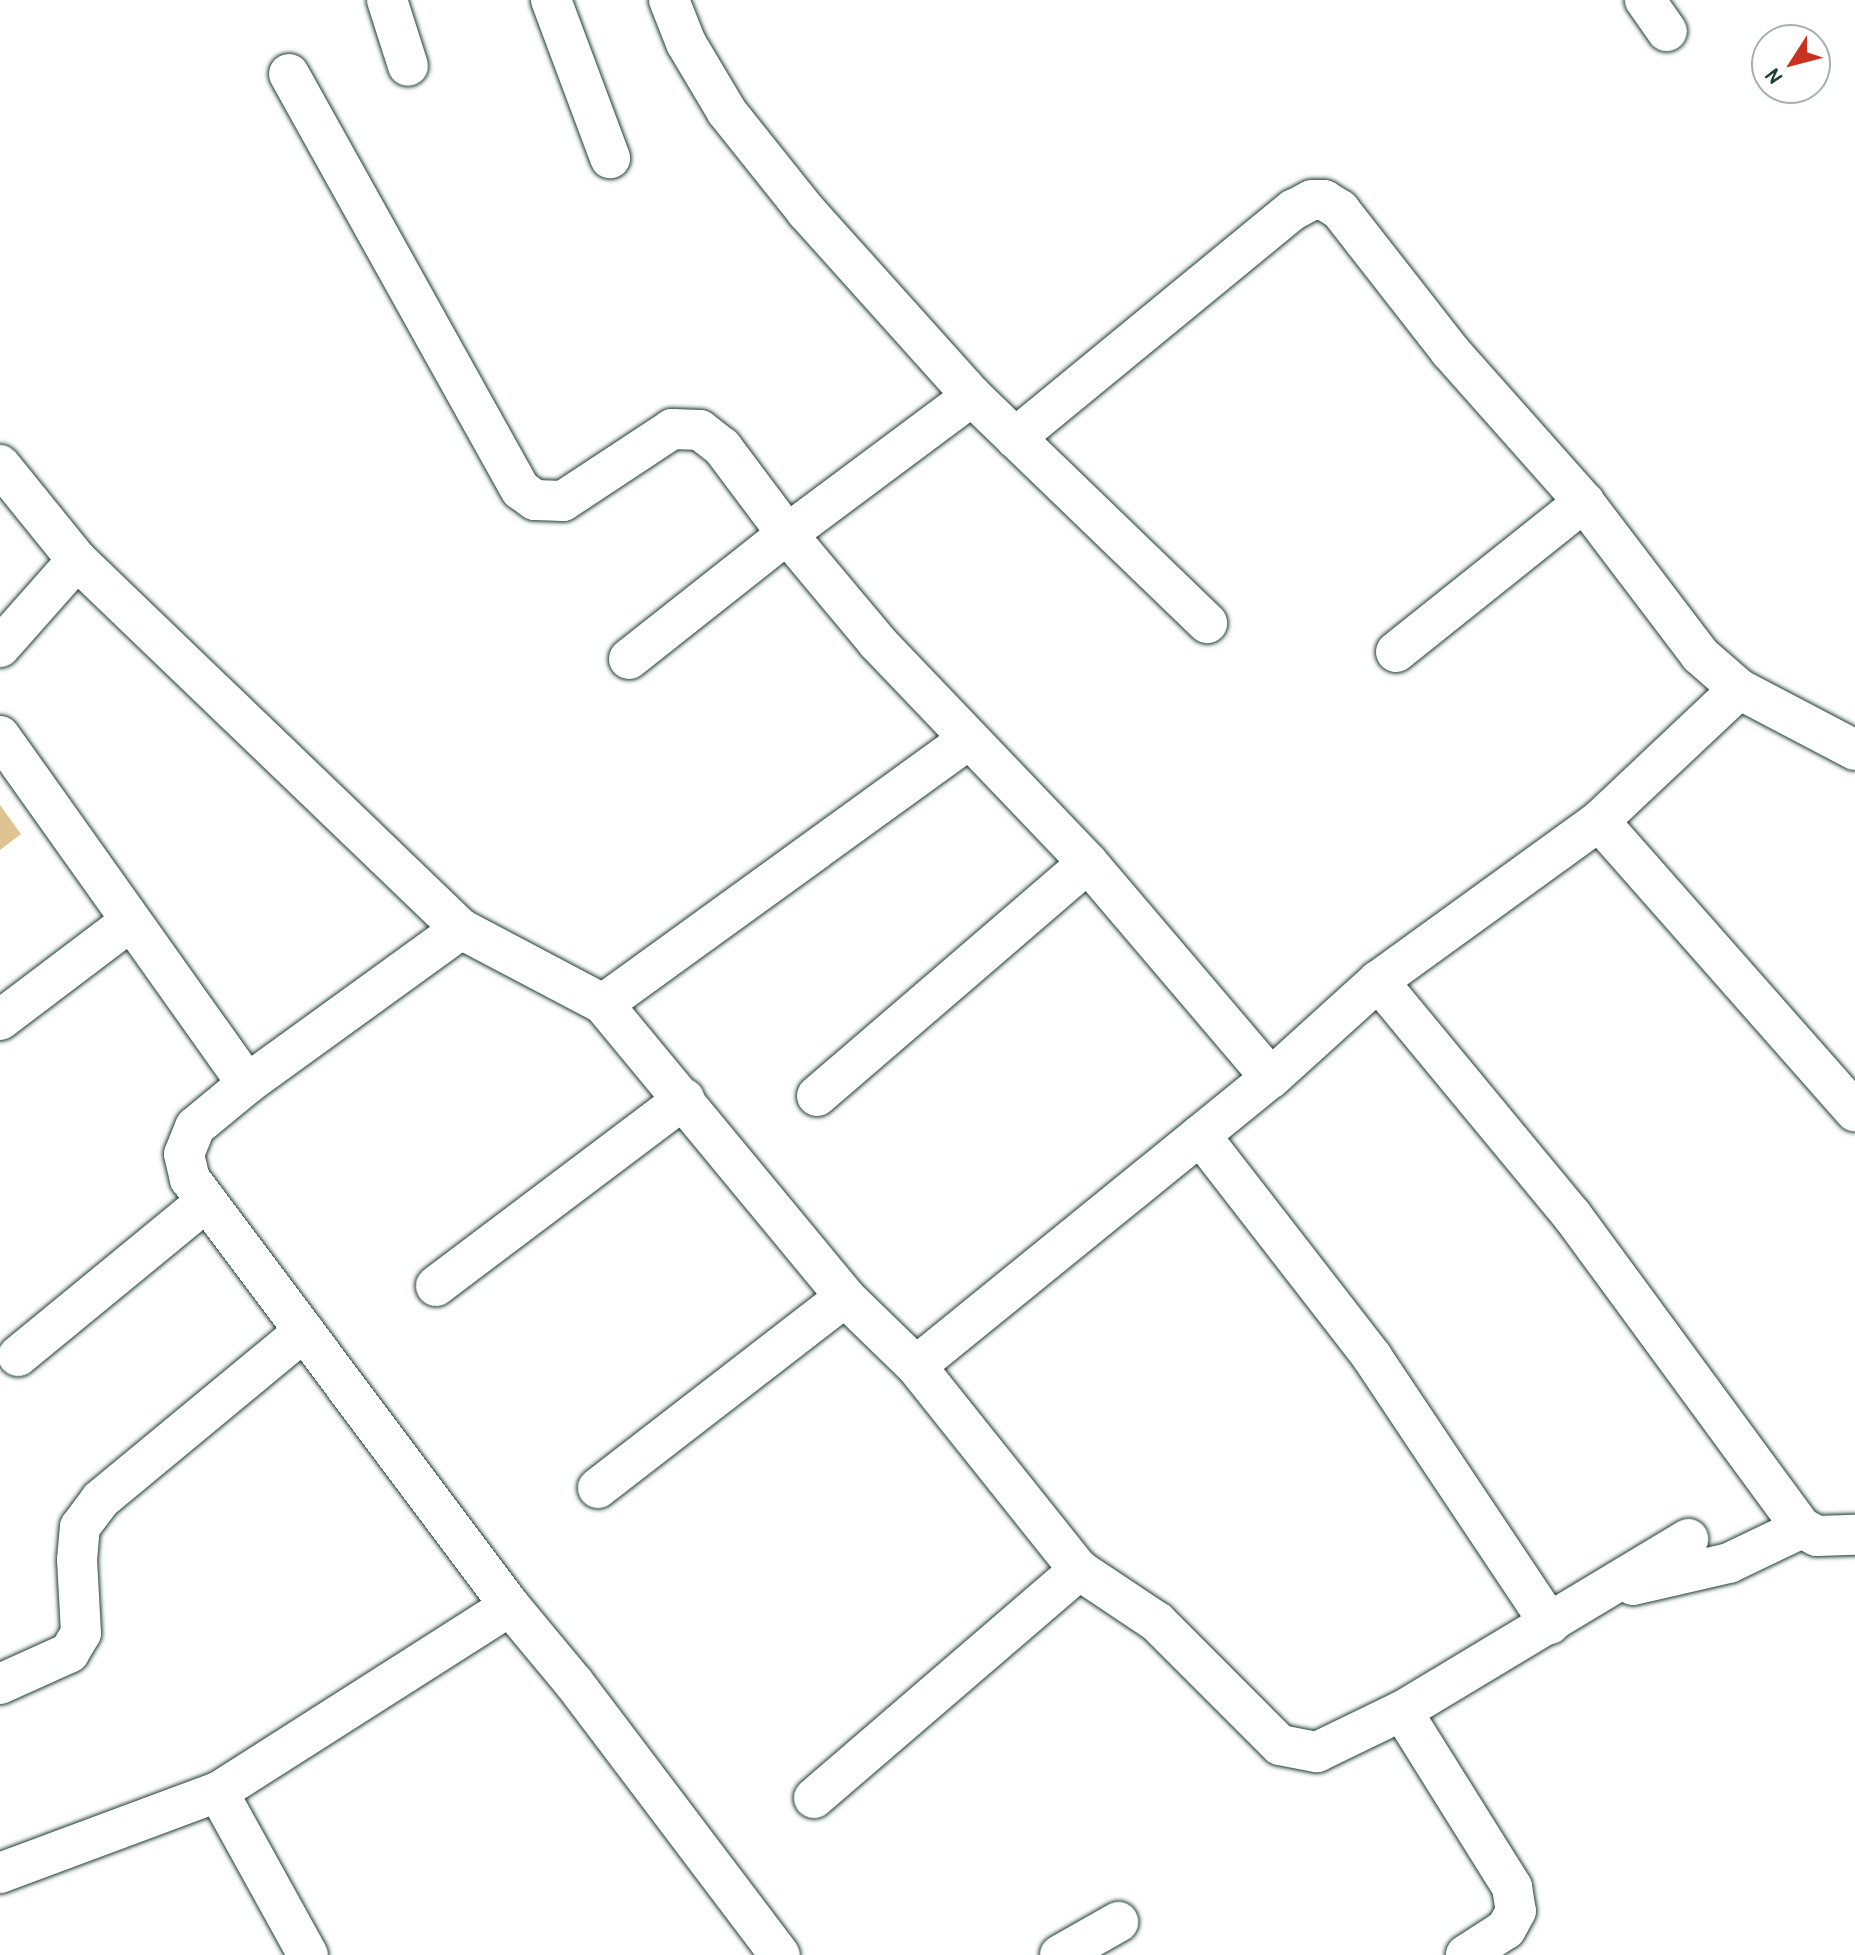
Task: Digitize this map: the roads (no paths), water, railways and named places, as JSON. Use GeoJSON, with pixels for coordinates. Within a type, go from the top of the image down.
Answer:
{"type":"FeatureCollection","features":[{"type":"Feature","properties":{"kind":"street"},"geometry":{"type":"LineString","coordinates":[[387,0],[408,66]]}},
{"type":"Feature","properties":{"kind":"street"},"geometry":{"type":"LineString","coordinates":[[551,0],[610,158]]}},
{"type":"Feature","properties":{"kind":"street"},"geometry":{"type":"LineString","coordinates":[[669,0],[686,43],[727,112],[806,211],[972,396],[1207,623]]}},
{"type":"Feature","properties":{"kind":"street"},"geometry":{"type":"LineString","coordinates":[[289,74],[521,490],[535,500],[563,501],[672,429],[700,430],[722,447],[787,534],[878,643],[1088,863],[1271,1078]]}},
{"type":"Feature","properties":{"kind":"street"},"geometry":{"type":"LineString","coordinates":[[1015,438],[1293,210],[1312,200],[1324,200],[1340,210],[1450,351],[1584,502],[1700,655],[1739,689],[1855,750]]}},
{"type":"Feature","properties":{"kind":"street"},"geometry":{"type":"LineString","coordinates":[[629,659],[787,534],[972,396]]}},
{"type":"Feature","properties":{"kind":"street"},"geometry":{"type":"LineString","coordinates":[[0,465],[77,560],[461,929],[603,1004],[845,1297],[916,1366],[1079,1570],[1157,1622],[1280,1745],[1317,1752],[1402,1711],[1688,1539]]}},
{"type":"Feature","properties":{"kind":"street"},"geometry":{"type":"LineString","coordinates":[[1396,652],[1584,502]]}},
{"type":"Feature","properties":{"kind":"street"},"geometry":{"type":"LineString","coordinates":[[0,647],[77,560]]}},
{"type":"Feature","properties":{"kind":"street"},"geometry":{"type":"LineString","coordinates":[[916,1366],[1271,1078],[1378,981],[1599,821],[1739,689]]}},
{"type":"Feature","properties":{"kind":"street"},"geometry":{"type":"LineString","coordinates":[[0,736],[247,1084]]}},
{"type":"Feature","properties":{"kind":"street"},"geometry":{"type":"LineString","coordinates":[[603,1004],[969,739]]}},
{"type":"Feature","properties":{"kind":"street"},"geometry":{"type":"LineString","coordinates":[[1599,821],[1855,1111]]}},
{"type":"Feature","properties":{"kind":"street"},"geometry":{"type":"LineString","coordinates":[[817,1096],[1088,863]]}},
{"type":"Feature","properties":{"kind":"street"},"geometry":{"type":"LineString","coordinates":[[0,1020],[131,921]]}},
{"type":"Feature","properties":{"kind":"street"},"geometry":{"type":"LineString","coordinates":[[461,929],[247,1084],[195,1127],[184,1154],[190,1179],[510,1606],[584,1695],[780,1955]]}},
{"type":"Feature","properties":{"kind":"street"},"geometry":{"type":"LineString","coordinates":[[1378,981],[1571,1214],[1802,1528],[1817,1536],[1855,1535]]}},
{"type":"Feature","properties":{"kind":"street"},"geometry":{"type":"LineString","coordinates":[[436,1286],[684,1099]]}},
{"type":"Feature","properties":{"kind":"street"},"geometry":{"type":"LineString","coordinates":[[1200,1135],[1372,1357],[1550,1624]]}},
{"type":"Feature","properties":{"kind":"street"},"geometry":{"type":"LineString","coordinates":[[18,1356],[207,1201]]}},
{"type":"Feature","properties":{"kind":"street"},"geometry":{"type":"LineString","coordinates":[[598,1488],[845,1297]]}},
{"type":"Feature","properties":{"kind":"street"},"geometry":{"type":"LineString","coordinates":[[0,1684],[69,1653],[81,1633],[77,1560],[80,1527],[100,1500],[304,1331]]}},
{"type":"Feature","properties":{"kind":"street"},"geometry":{"type":"LineString","coordinates":[[1603,1591],[1729,1563],[1802,1528]]}},
{"type":"Feature","properties":{"kind":"street"},"geometry":{"type":"LineString","coordinates":[[814,1798],[1079,1570]]}},
{"type":"Feature","properties":{"kind":"street"},"geometry":{"type":"LineString","coordinates":[[0,1873],[218,1792],[510,1606]]}},
{"type":"Feature","properties":{"kind":"street"},"geometry":{"type":"LineString","coordinates":[[1402,1711],[1512,1887],[1516,1911],[1506,1929],[1466,1955]]}},
{"type":"Feature","properties":{"kind":"street"},"geometry":{"type":"LineString","coordinates":[[218,1792],[308,1955]]}},
{"type":"Feature","properties":{"kind":"street"},"geometry":{"type":"LineString","coordinates":[[1060,1955],[1118,1922]]}}]}
